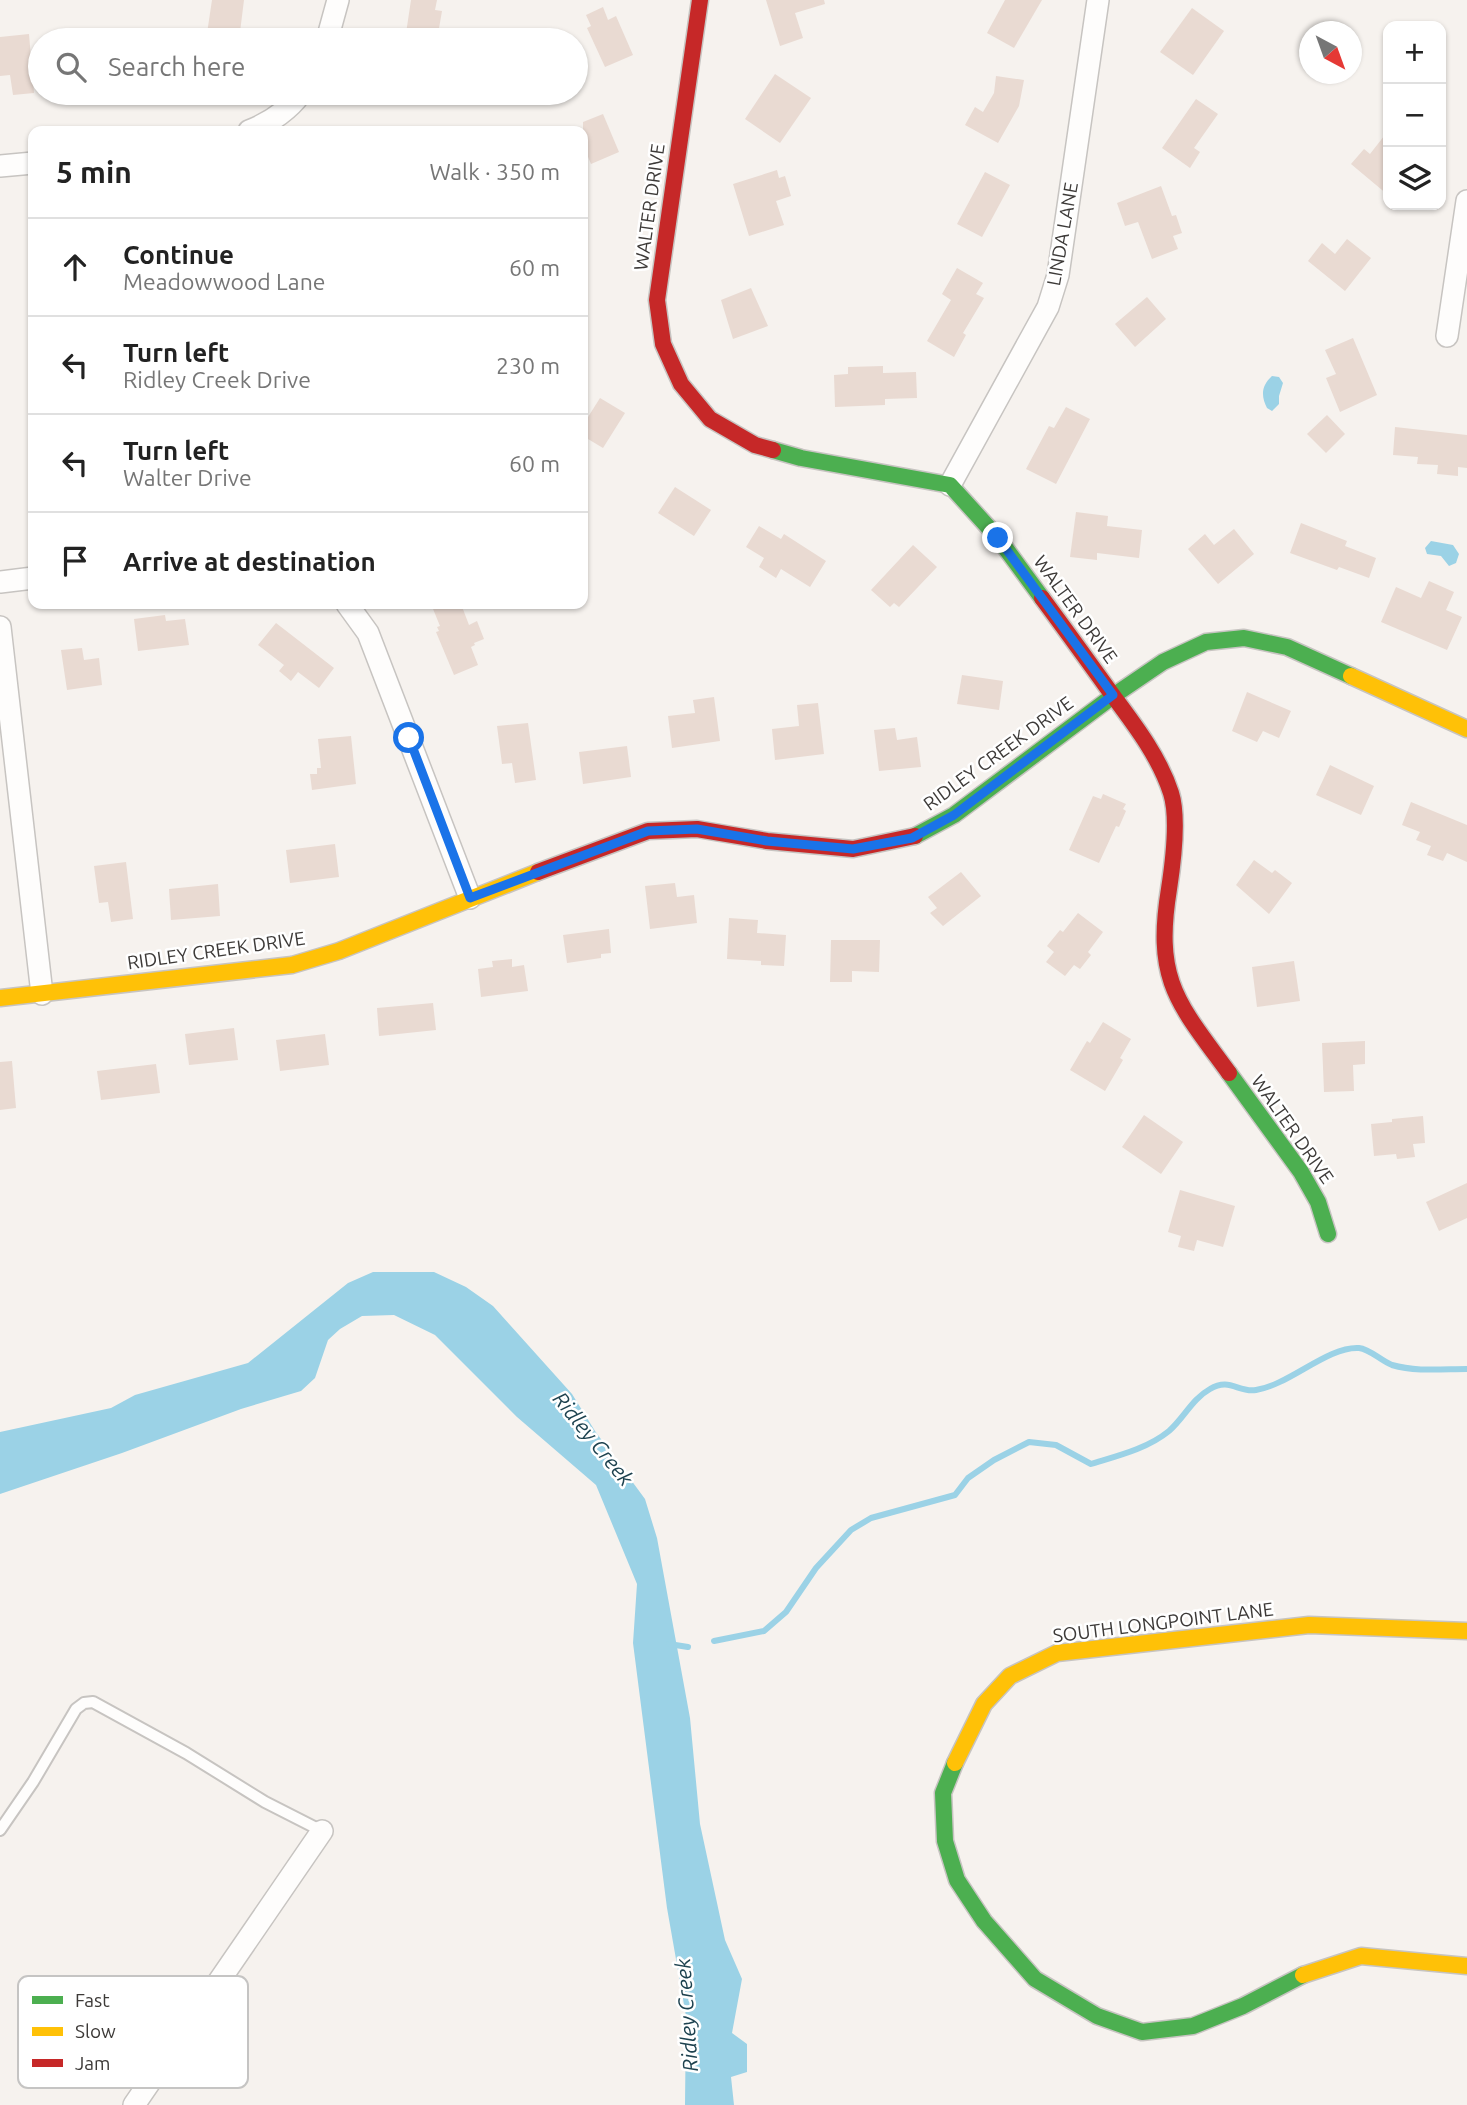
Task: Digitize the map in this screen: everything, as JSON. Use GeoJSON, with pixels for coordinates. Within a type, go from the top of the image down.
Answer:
{"type":"FeatureCollection","features":[{"type":"Feature","properties":{"kind":"street"},"geometry":{"type":"LineString","coordinates":[[330,28],[338,0]]}},
{"type":"Feature","properties":{"kind":"street","name":"WALTER DRIVE"},"geometry":{"type":"LineString","coordinates":[[700,0],[657,300],[663,344],[681,384],[710,419],[755,445],[801,458],[950,485],[998,538],[1149,745],[1172,795],[1175,851],[1166,907],[1164,952],[1169,979],[1181,1007],[1301,1172],[1318,1202],[1328,1234]]}},
{"type":"Feature","properties":{"kind":"street","name":"LINDA LANE"},"geometry":{"type":"LineString","coordinates":[[950,485],[1048,307],[1058,275],[1098,0]]}},
{"type":"Feature","properties":{"kind":"street"},"geometry":{"type":"LineString","coordinates":[[263,126],[291,105]]}},
{"type":"Feature","properties":{"kind":"street"},"geometry":{"type":"LineString","coordinates":[[0,166],[28,163]]}},
{"type":"Feature","properties":{"kind":"street"},"geometry":{"type":"LineString","coordinates":[[1447,336],[1467,201]]}},
{"type":"Feature","properties":{"kind":"street"},"geometry":{"type":"LineString","coordinates":[[0,582],[28,579]]}},
{"type":"Feature","properties":{"kind":"street"},"geometry":{"type":"LineString","coordinates":[[351,609],[368,633],[470,898]]}},
{"type":"Feature","properties":{"kind":"street"},"geometry":{"type":"LineString","coordinates":[[0,627],[42,994]]}},
{"type":"Feature","properties":{"kind":"street","name":"RIDLEY CREEK DRIVE"},"geometry":{"type":"LineString","coordinates":[[0,998],[292,965],[339,951],[648,831],[697,829],[767,841],[853,849],[912,838],[954,815],[1113,695],[1163,662],[1206,642],[1244,638],[1287,647],[1467,729]]}},
{"type":"Feature","properties":{"kind":"street","name":"SOUTH LONGPOINT LANE"},"geometry":{"type":"LineString","coordinates":[[1467,1631],[1309,1625],[1057,1653],[1010,1676],[984,1704],[958,1753],[943,1793],[944,1842],[957,1880],[978,1911],[1035,1979],[1097,2017],[1142,2032],[1193,2026],[1243,2006],[1312,1970],[1362,1956],[1467,1966]]}},
{"type":"Feature","properties":{"kind":"street"},"geometry":{"type":"LineString","coordinates":[[223,1976],[322,1831]]}},
{"type":"Feature","properties":{"kind":"street"},"geometry":{"type":"LineString","coordinates":[[134,2105],[146,2088]]}},
{"type":"Feature","properties":{"kind":"lane"},"geometry":{"type":"LineString","coordinates":[[0,1830],[33,1782],[76,1709],[84,1703],[93,1702],[186,1753],[265,1802],[322,1831]]}},
{"type":"Feature","properties":{"kind":"water"},"geometry":{"type":"Polygon","coordinates":[[[1272,376],[1279,377],[1283,383],[1279,404],[1272,411],[1267,408],[1263,395],[1264,387],[1272,376]]]}},
{"type":"Feature","properties":{"kind":"water"},"geometry":{"type":"Polygon","coordinates":[[[1431,541],[1453,545],[1459,554],[1456,563],[1449,566],[1441,556],[1427,554],[1425,548],[1431,541]]]}},
{"type":"Feature","properties":{"kind":"water","name":"Ridley Creek"},"geometry":{"type":"Polygon","coordinates":[[[373,1272],[434,1272],[466,1287],[493,1306],[572,1394],[595,1431],[645,1499],[657,1538],[690,1718],[700,1824],[725,1940],[742,1979],[732,2033],[747,2044],[747,2072],[731,2077],[734,2105],[685,2105],[686,2016],[667,1908],[633,1643],[637,1584],[596,1485],[517,1417],[435,1335],[394,1315],[362,1316],[328,1340],[315,1378],[301,1391],[241,1409],[0,1494],[0,1432],[111,1408],[135,1395],[248,1363],[348,1283],[373,1272]]]}},
{"type":"Feature","properties":{"kind":"building"},"geometry":{"type":"Polygon","coordinates":[[[212,0],[244,0],[240,28],[208,28],[212,0]]]}},
{"type":"Feature","properties":{"kind":"building"},"geometry":{"type":"Polygon","coordinates":[[[411,0],[437,0],[435,10],[442,11],[439,28],[407,28],[411,0]]]}},
{"type":"Feature","properties":{"kind":"building"},"geometry":{"type":"Polygon","coordinates":[[[766,0],[824,0],[825,4],[795,13],[803,38],[780,46],[766,0]]]}},
{"type":"Feature","properties":{"kind":"building"},"geometry":{"type":"Polygon","coordinates":[[[1005,0],[1042,0],[1014,48],[987,33],[1005,0]]]}},
{"type":"Feature","properties":{"kind":"building"},"geometry":{"type":"Polygon","coordinates":[[[603,7],[608,20],[616,16],[633,55],[605,67],[587,28],[591,26],[586,15],[603,7]]]}},
{"type":"Feature","properties":{"kind":"building"},"geometry":{"type":"Polygon","coordinates":[[[1192,8],[1224,31],[1193,75],[1160,52],[1192,8]]]}},
{"type":"Feature","properties":{"kind":"building"},"geometry":{"type":"Polygon","coordinates":[[[28,34],[28,94],[13,95],[10,75],[0,76],[0,37],[28,34]]]}},
{"type":"Feature","properties":{"kind":"building"},"geometry":{"type":"Polygon","coordinates":[[[775,74],[811,98],[780,143],[745,119],[775,74]]]}},
{"type":"Feature","properties":{"kind":"building"},"geometry":{"type":"Polygon","coordinates":[[[996,76],[1024,80],[1019,106],[998,143],[965,125],[975,107],[983,112],[994,93],[996,76]]]}},
{"type":"Feature","properties":{"kind":"building"},"geometry":{"type":"Polygon","coordinates":[[[1196,99],[1218,114],[1194,148],[1200,152],[1190,168],[1162,148],[1196,99]]]}},
{"type":"Feature","properties":{"kind":"building"},"geometry":{"type":"Polygon","coordinates":[[[603,114],[619,152],[591,164],[588,157],[588,126],[583,126],[583,122],[603,114]]]}},
{"type":"Feature","properties":{"kind":"building"},"geometry":{"type":"Polygon","coordinates":[[[1383,137],[1383,191],[1351,164],[1364,149],[1370,154],[1383,137]]]}},
{"type":"Feature","properties":{"kind":"building"},"geometry":{"type":"Polygon","coordinates":[[[777,170],[779,178],[785,176],[791,196],[776,201],[784,225],[749,236],[733,184],[777,170]]]}},
{"type":"Feature","properties":{"kind":"building"},"geometry":{"type":"Polygon","coordinates":[[[985,172],[1010,185],[982,237],[957,224],[985,172]]]}},
{"type":"Feature","properties":{"kind":"building"},"geometry":{"type":"Polygon","coordinates":[[[1161,186],[1172,216],[1176,215],[1182,233],[1173,236],[1178,249],[1152,259],[1138,222],[1125,226],[1117,203],[1161,186]]]}},
{"type":"Feature","properties":{"kind":"building"},"geometry":{"type":"Polygon","coordinates":[[[1347,239],[1371,258],[1345,291],[1308,261],[1322,243],[1335,254],[1347,239]]]}},
{"type":"Feature","properties":{"kind":"building"},"geometry":{"type":"Polygon","coordinates":[[[957,268],[983,283],[976,294],[984,298],[963,333],[966,335],[954,357],[927,341],[951,300],[942,294],[957,268]]]}},
{"type":"Feature","properties":{"kind":"building"},"geometry":{"type":"Polygon","coordinates":[[[751,288],[768,326],[733,339],[721,300],[751,288]]]}},
{"type":"Feature","properties":{"kind":"building"},"geometry":{"type":"Polygon","coordinates":[[[1147,297],[1166,319],[1135,347],[1115,324],[1147,297]]]}},
{"type":"Feature","properties":{"kind":"building"},"geometry":{"type":"Polygon","coordinates":[[[1353,338],[1377,395],[1340,412],[1326,378],[1336,374],[1325,350],[1353,338]]]}},
{"type":"Feature","properties":{"kind":"building"},"geometry":{"type":"Polygon","coordinates":[[[883,366],[883,373],[916,372],[917,398],[885,399],[885,405],[835,407],[834,375],[848,374],[848,367],[883,366]]]}},
{"type":"Feature","properties":{"kind":"building"},"geometry":{"type":"Polygon","coordinates":[[[600,398],[625,413],[603,448],[588,439],[588,417],[600,398]]]}},
{"type":"Feature","properties":{"kind":"building"},"geometry":{"type":"Polygon","coordinates":[[[1066,407],[1090,419],[1056,484],[1026,469],[1049,426],[1054,428],[1066,407]]]}},
{"type":"Feature","properties":{"kind":"building"},"geometry":{"type":"Polygon","coordinates":[[[1327,415],[1345,434],[1326,453],[1307,434],[1327,415]]]}},
{"type":"Feature","properties":{"kind":"building"},"geometry":{"type":"Polygon","coordinates":[[[1395,427],[1467,435],[1467,468],[1458,467],[1458,476],[1437,474],[1438,465],[1417,464],[1418,457],[1393,455],[1395,427]]]}},
{"type":"Feature","properties":{"kind":"building"},"geometry":{"type":"Polygon","coordinates":[[[675,487],[711,510],[694,536],[658,513],[675,487]]]}},
{"type":"Feature","properties":{"kind":"building"},"geometry":{"type":"Polygon","coordinates":[[[1076,512],[1108,516],[1107,526],[1142,530],[1139,558],[1097,553],[1097,560],[1070,557],[1076,512]]]}},
{"type":"Feature","properties":{"kind":"building"},"geometry":{"type":"Polygon","coordinates":[[[1301,523],[1347,541],[1345,546],[1376,558],[1369,578],[1290,553],[1301,523]]]}},
{"type":"Feature","properties":{"kind":"building"},"geometry":{"type":"Polygon","coordinates":[[[759,526],[781,539],[784,534],[826,561],[810,587],[781,569],[776,578],[759,567],[764,558],[746,547],[759,526]]]}},
{"type":"Feature","properties":{"kind":"building"},"geometry":{"type":"Polygon","coordinates":[[[1234,529],[1254,554],[1218,584],[1188,549],[1205,534],[1214,545],[1234,529]]]}},
{"type":"Feature","properties":{"kind":"building"},"geometry":{"type":"Polygon","coordinates":[[[913,545],[937,567],[899,607],[894,603],[890,607],[871,590],[913,545]]]}},
{"type":"Feature","properties":{"kind":"building"},"geometry":{"type":"Polygon","coordinates":[[[1429,581],[1454,592],[1446,610],[1462,617],[1447,650],[1381,622],[1396,587],[1421,598],[1429,581]]]}},
{"type":"Feature","properties":{"kind":"building"},"geometry":{"type":"Polygon","coordinates":[[[433,609],[463,609],[469,625],[477,621],[484,639],[471,647],[478,665],[454,675],[436,632],[440,626],[433,609]]]}},
{"type":"Feature","properties":{"kind":"building"},"geometry":{"type":"Polygon","coordinates":[[[165,615],[166,621],[185,619],[189,645],[138,651],[134,619],[165,615]]]}},
{"type":"Feature","properties":{"kind":"building"},"geometry":{"type":"Polygon","coordinates":[[[276,623],[334,668],[319,688],[298,672],[291,681],[279,671],[284,665],[258,645],[276,623]]]}},
{"type":"Feature","properties":{"kind":"building"},"geometry":{"type":"Polygon","coordinates":[[[82,648],[84,660],[99,658],[102,685],[67,690],[61,650],[82,648]]]}},
{"type":"Feature","properties":{"kind":"building"},"geometry":{"type":"Polygon","coordinates":[[[962,675],[1003,681],[999,710],[957,704],[962,675]]]}},
{"type":"Feature","properties":{"kind":"building"},"geometry":{"type":"Polygon","coordinates":[[[1247,692],[1291,711],[1279,738],[1263,731],[1257,742],[1232,731],[1247,692]]]}},
{"type":"Feature","properties":{"kind":"building"},"geometry":{"type":"Polygon","coordinates":[[[714,697],[720,741],[672,748],[668,716],[695,713],[693,700],[714,697]]]}},
{"type":"Feature","properties":{"kind":"building"},"geometry":{"type":"Polygon","coordinates":[[[818,703],[824,754],[775,760],[772,729],[799,726],[797,705],[818,703]]]}},
{"type":"Feature","properties":{"kind":"building"},"geometry":{"type":"Polygon","coordinates":[[[528,723],[536,780],[515,783],[512,763],[502,764],[497,726],[528,723]]]}},
{"type":"Feature","properties":{"kind":"building"},"geometry":{"type":"Polygon","coordinates":[[[895,728],[897,740],[917,737],[921,767],[879,771],[874,730],[895,728]]]}},
{"type":"Feature","properties":{"kind":"building"},"geometry":{"type":"Polygon","coordinates":[[[351,736],[356,784],[312,790],[310,774],[317,774],[317,768],[321,768],[318,739],[351,736]]]}},
{"type":"Feature","properties":{"kind":"building"},"geometry":{"type":"Polygon","coordinates":[[[627,746],[631,777],[583,784],[579,752],[627,746]]]}},
{"type":"Feature","properties":{"kind":"building"},"geometry":{"type":"Polygon","coordinates":[[[1330,765],[1374,786],[1361,815],[1316,795],[1330,765]]]}},
{"type":"Feature","properties":{"kind":"building"},"geometry":{"type":"Polygon","coordinates":[[[1103,794],[1126,804],[1123,809],[1126,811],[1099,863],[1069,850],[1093,796],[1101,799],[1103,794]]]}},
{"type":"Feature","properties":{"kind":"building"},"geometry":{"type":"Polygon","coordinates":[[[1411,802],[1467,825],[1467,862],[1447,853],[1443,861],[1427,855],[1431,846],[1416,840],[1420,832],[1402,825],[1411,802]]]}},
{"type":"Feature","properties":{"kind":"building"},"geometry":{"type":"Polygon","coordinates":[[[335,844],[339,877],[290,883],[286,850],[335,844]]]}},
{"type":"Feature","properties":{"kind":"building"},"geometry":{"type":"Polygon","coordinates":[[[1254,860],[1272,873],[1275,870],[1292,883],[1269,914],[1236,885],[1254,860]]]}},
{"type":"Feature","properties":{"kind":"building"},"geometry":{"type":"Polygon","coordinates":[[[126,862],[133,919],[111,922],[108,902],[99,903],[94,866],[126,862]]]}},
{"type":"Feature","properties":{"kind":"building"},"geometry":{"type":"Polygon","coordinates":[[[961,872],[981,896],[943,926],[930,913],[937,908],[928,897],[961,872]]]}},
{"type":"Feature","properties":{"kind":"building"},"geometry":{"type":"Polygon","coordinates":[[[675,883],[677,897],[694,895],[697,923],[650,929],[645,886],[675,883]]]}},
{"type":"Feature","properties":{"kind":"building"},"geometry":{"type":"Polygon","coordinates":[[[218,884],[220,916],[171,920],[169,889],[218,884]]]}},
{"type":"Feature","properties":{"kind":"building"},"geometry":{"type":"Polygon","coordinates":[[[1078,913],[1103,932],[1088,952],[1091,955],[1080,969],[1074,965],[1065,976],[1046,962],[1054,952],[1047,946],[1078,913]]]}},
{"type":"Feature","properties":{"kind":"building"},"geometry":{"type":"Polygon","coordinates":[[[729,918],[758,920],[757,933],[786,935],[784,966],[761,965],[761,961],[727,959],[729,918]]]}},
{"type":"Feature","properties":{"kind":"building"},"geometry":{"type":"Polygon","coordinates":[[[609,929],[611,953],[601,954],[601,958],[567,963],[563,935],[609,929]]]}},
{"type":"Feature","properties":{"kind":"building"},"geometry":{"type":"Polygon","coordinates":[[[831,940],[880,940],[879,972],[852,971],[852,982],[830,982],[831,940]]]}},
{"type":"Feature","properties":{"kind":"building"},"geometry":{"type":"Polygon","coordinates":[[[512,959],[512,967],[524,965],[528,991],[481,997],[478,969],[493,967],[492,961],[512,959]]]}},
{"type":"Feature","properties":{"kind":"building"},"geometry":{"type":"Polygon","coordinates":[[[1294,961],[1300,1001],[1257,1007],[1252,967],[1294,961]]]}},
{"type":"Feature","properties":{"kind":"building"},"geometry":{"type":"Polygon","coordinates":[[[433,1003],[436,1030],[379,1036],[377,1008],[433,1003]]]}},
{"type":"Feature","properties":{"kind":"building"},"geometry":{"type":"Polygon","coordinates":[[[1103,1022],[1131,1039],[1120,1058],[1123,1060],[1105,1091],[1070,1070],[1087,1041],[1090,1043],[1103,1022]]]}},
{"type":"Feature","properties":{"kind":"building"},"geometry":{"type":"Polygon","coordinates":[[[234,1028],[238,1060],[189,1065],[185,1034],[234,1028]]]}},
{"type":"Feature","properties":{"kind":"building"},"geometry":{"type":"Polygon","coordinates":[[[325,1034],[329,1065],[280,1071],[276,1040],[325,1034]]]}},
{"type":"Feature","properties":{"kind":"building"},"geometry":{"type":"Polygon","coordinates":[[[1365,1041],[1365,1064],[1353,1065],[1354,1091],[1324,1092],[1322,1043],[1365,1041]]]}},
{"type":"Feature","properties":{"kind":"building"},"geometry":{"type":"Polygon","coordinates":[[[12,1061],[16,1108],[0,1110],[0,1062],[12,1061]]]}},
{"type":"Feature","properties":{"kind":"building"},"geometry":{"type":"Polygon","coordinates":[[[156,1064],[160,1093],[101,1100],[97,1071],[156,1064]]]}},
{"type":"Feature","properties":{"kind":"building"},"geometry":{"type":"Polygon","coordinates":[[[1144,1115],[1183,1142],[1161,1174],[1122,1147],[1144,1115]]]}},
{"type":"Feature","properties":{"kind":"building"},"geometry":{"type":"Polygon","coordinates":[[[1423,1116],[1425,1143],[1413,1144],[1415,1157],[1397,1159],[1396,1154],[1374,1156],[1371,1124],[1423,1116]]]}},
{"type":"Feature","properties":{"kind":"building"},"geometry":{"type":"Polygon","coordinates":[[[1467,1183],[1467,1218],[1439,1231],[1426,1202],[1467,1183]]]}},
{"type":"Feature","properties":{"kind":"building"},"geometry":{"type":"Polygon","coordinates":[[[1180,1190],[1235,1206],[1223,1247],[1197,1240],[1194,1251],[1178,1247],[1181,1236],[1168,1232],[1180,1190]]]}},
{"type":"Feature","properties":{"kind":"waterway"},"geometry":{"type":"LineString","coordinates":[[714,1641],[764,1631],[786,1612],[816,1568],[851,1530],[871,1518],[955,1495],[968,1478],[994,1460],[1029,1442],[1056,1445],[1091,1464],[1151,1443],[1169,1431],[1198,1398],[1210,1389],[1223,1385],[1250,1390],[1269,1387],[1321,1359],[1347,1349],[1363,1349],[1392,1365],[1410,1369],[1467,1369]]}},
{"type":"Feature","properties":{"kind":"waterway"},"geometry":{"type":"LineString","coordinates":[[669,1644],[688,1647]]}},
{"type":"Feature","properties":{"kind":"traffic: fast"},"geometry":{"type":"LineString","coordinates":[[773,450],[801,458],[950,485],[998,538],[1042,598]]}},
{"type":"Feature","properties":{"kind":"traffic: fast"},"geometry":{"type":"LineString","coordinates":[[915,836],[954,815],[1113,696],[1163,662],[1206,642],[1244,638],[1287,647],[1351,676]]}},
{"type":"Feature","properties":{"kind":"traffic: fast"},"geometry":{"type":"LineString","coordinates":[[1229,1073],[1301,1172],[1318,1202],[1328,1234]]}},
{"type":"Feature","properties":{"kind":"traffic: fast"},"geometry":{"type":"LineString","coordinates":[[955,1763],[943,1793],[945,1841],[957,1880],[984,1921],[1035,1979],[1097,2016],[1142,2032],[1193,2026],[1243,2006],[1303,1975]]}},
{"type":"Feature","properties":{"kind":"traffic: slow"},"geometry":{"type":"LineString","coordinates":[[1351,676],[1467,729]]}},
{"type":"Feature","properties":{"kind":"traffic: slow"},"geometry":{"type":"LineString","coordinates":[[0,998],[292,965],[339,951],[538,872]]}},
{"type":"Feature","properties":{"kind":"traffic: slow"},"geometry":{"type":"LineString","coordinates":[[955,1763],[984,1704],[1010,1676],[1057,1653],[1309,1625],[1467,1631]]}},
{"type":"Feature","properties":{"kind":"traffic: slow"},"geometry":{"type":"LineString","coordinates":[[1303,1975],[1361,1956],[1467,1966]]}},
{"type":"Feature","properties":{"kind":"traffic: jam"},"geometry":{"type":"LineString","coordinates":[[700,0],[657,300],[663,344],[681,384],[710,419],[755,445],[773,450]]}},
{"type":"Feature","properties":{"kind":"traffic: jam"},"geometry":{"type":"LineString","coordinates":[[1042,598],[1137,729],[1166,779],[1173,803],[1175,828],[1165,920],[1168,969],[1184,1008],[1229,1073]]}},
{"type":"Feature","properties":{"kind":"traffic: jam"},"geometry":{"type":"LineString","coordinates":[[538,872],[648,831],[697,829],[767,841],[853,849],[915,836]]}},
{"type":"Feature","properties":{"kind":"route"},"geometry":{"type":"LineString","coordinates":[[409,738],[470,898],[648,831],[697,829],[767,841],[853,849],[912,838],[954,815],[1113,695],[998,538]]}}]}
